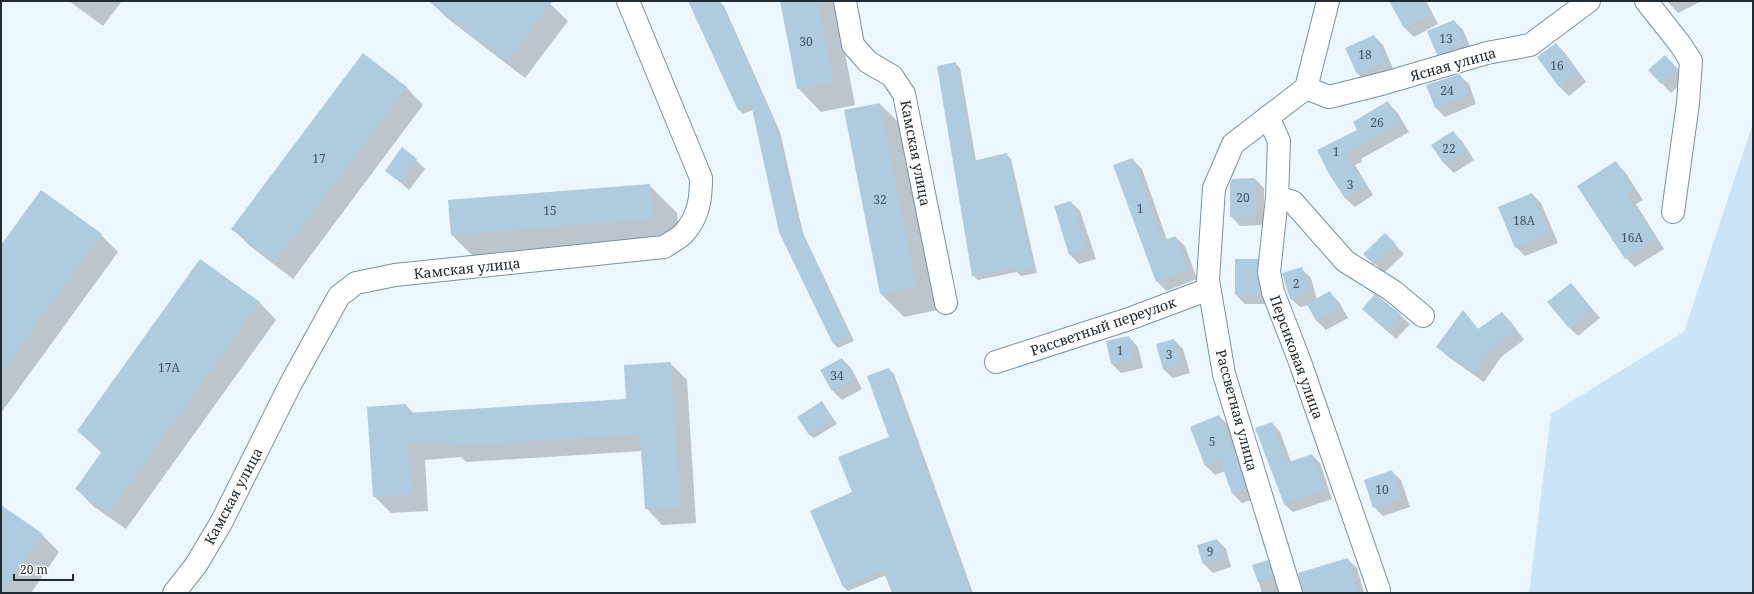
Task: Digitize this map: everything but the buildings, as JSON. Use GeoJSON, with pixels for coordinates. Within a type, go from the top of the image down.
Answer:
{"type":"FeatureCollection","features":[{"type":"Feature","properties":{"kind":"street","name":"Камская улица"},"geometry":{"type":"LineString","coordinates":[[174,593],[196,565],[220,523],[290,384],[339,296],[356,283],[395,275],[664,247],[685,233],[695,216],[701,201],[701,178],[628,1]]}},
{"type":"Feature","properties":{"kind":"street","name":"Камская улица"},"geometry":{"type":"LineString","coordinates":[[845,1],[853,45],[868,62],[892,76],[904,94],[946,303]]}},
{"type":"Feature","properties":{"kind":"street"},"geometry":{"type":"LineString","coordinates":[[1306,88],[1328,1]]}},
{"type":"Feature","properties":{"kind":"street","name":"Ясная улица"},"geometry":{"type":"LineString","coordinates":[[1306,88],[1329,97],[1385,83],[1487,53],[1530,45],[1589,1]]}},
{"type":"Feature","properties":{"kind":"street"},"geometry":{"type":"LineString","coordinates":[[1646,1],[1680,44],[1691,61],[1688,103],[1673,212]]}},
{"type":"Feature","properties":{"kind":"street","name":"Рассветная улица"},"geometry":{"type":"LineString","coordinates":[[1290,593],[1224,374],[1208,280],[1214,188],[1233,144],[1306,88]]}},
{"type":"Feature","properties":{"kind":"street","name":"Персиковая улица"},"geometry":{"type":"LineString","coordinates":[[1268,117],[1279,141],[1277,196],[1269,272],[1273,292],[1300,362],[1379,590]]}},
{"type":"Feature","properties":{"kind":"street"},"geometry":{"type":"LineString","coordinates":[[1277,196],[1293,202],[1345,261],[1393,291],[1423,316]]}},
{"type":"Feature","properties":{"kind":"street","name":"Рассветный переулок"},"geometry":{"type":"LineString","coordinates":[[996,362],[1129,320],[1209,289]]}},
{"type":"Feature","properties":{"kind":"shaded area"},"geometry":{"type":"Polygon","coordinates":[[[1753,123],[1753,593],[1529,593],[1551,414],[1684,332],[1753,123]]]}}]}
